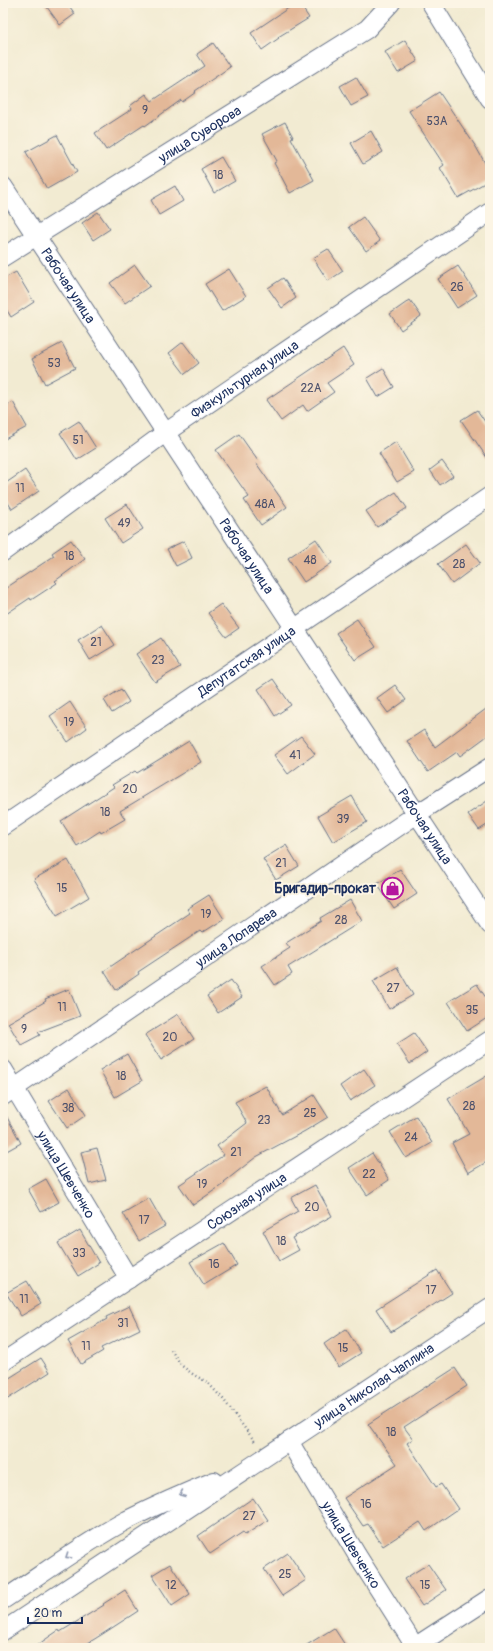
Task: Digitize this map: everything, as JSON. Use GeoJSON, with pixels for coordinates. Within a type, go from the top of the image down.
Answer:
{"type":"FeatureCollection","features":[{"type":"Feature","properties":{"kind":"street","name":"улица Суворова"},"geometry":{"type":"LineString","coordinates":[[3,257],[367,29],[391,3]]}},
{"type":"Feature","properties":{"kind":"street"},"geometry":{"type":"LineString","coordinates":[[431,3],[490,99]]}},
{"type":"Feature","properties":{"kind":"street","name":"Рабочая улица"},"geometry":{"type":"LineString","coordinates":[[3,186],[490,925]]}},
{"type":"Feature","properties":{"kind":"street","name":"Физкультурная улица"},"geometry":{"type":"LineString","coordinates":[[3,552],[165,433],[490,212]]}},
{"type":"Feature","properties":{"kind":"street","name":"Депутатская улица"},"geometry":{"type":"LineString","coordinates":[[3,826],[490,496]]}},
{"type":"Feature","properties":{"kind":"street","name":"улица Лопарева"},"geometry":{"type":"LineString","coordinates":[[9,1092],[417,814],[490,767]]}},
{"type":"Feature","properties":{"kind":"street","name":"Союзная улица"},"geometry":{"type":"LineString","coordinates":[[3,1362],[490,1040]]}},
{"type":"Feature","properties":{"kind":"street","name":"улица Шевченко"},"geometry":{"type":"LineString","coordinates":[[3,1069],[9,1092],[129,1279]]}},
{"type":"Feature","properties":{"kind":"street","name":"улица Николая Чаплина"},"geometry":{"type":"LineString","coordinates":[[261,1459],[490,1308]]}},
{"type":"Feature","properties":{"kind":"street","name":"улица Шевченко"},"geometry":{"type":"LineString","coordinates":[[289,1441],[415,1648]]}},
{"type":"Feature","properties":{"kind":"street"},"geometry":{"type":"LineString","coordinates":[[3,1600],[78,1550],[126,1521],[163,1502],[261,1459]]}},
{"type":"Feature","properties":{"kind":"street"},"geometry":{"type":"LineString","coordinates":[[3,1631],[261,1459]]}},
{"type":"Feature","properties":{"kind":"street"},"geometry":{"type":"LineString","coordinates":[[415,1648],[490,1598]]}},
{"type":"Feature","properties":{"kind":"path"},"geometry":{"type":"LineString","coordinates":[[171,1350],[182,1366],[194,1375],[208,1382],[223,1399],[261,1459]]}},
{"type":"Feature","properties":{"kind":"building"},"geometry":{"type":"Polygon","coordinates":[[[44,3],[67,3],[75,14],[60,25],[44,3]]]}},
{"type":"Feature","properties":{"kind":"building"},"geometry":{"type":"Polygon","coordinates":[[[296,3],[299,3],[309,18],[278,37],[279,38],[262,50],[251,33],[296,3]]]}},
{"type":"Feature","properties":{"kind":"building"},"geometry":{"type":"Polygon","coordinates":[[[405,40],[418,61],[398,73],[385,52],[405,40]]]}},
{"type":"Feature","properties":{"kind":"building"},"geometry":{"type":"Polygon","coordinates":[[[213,43],[230,67],[195,91],[196,92],[182,102],[181,100],[145,126],[144,125],[106,150],[95,133],[132,109],[130,106],[146,94],[152,101],[205,66],[197,54],[213,43]]]}},
{"type":"Feature","properties":{"kind":"building"},"geometry":{"type":"Polygon","coordinates":[[[356,77],[368,97],[351,106],[340,86],[356,77]]]}},
{"type":"Feature","properties":{"kind":"building"},"geometry":{"type":"Polygon","coordinates":[[[439,92],[476,147],[490,172],[490,180],[458,198],[440,168],[444,165],[409,111],[439,92]]]}},
{"type":"Feature","properties":{"kind":"building"},"geometry":{"type":"Polygon","coordinates":[[[285,122],[293,137],[291,138],[314,180],[290,193],[274,163],[277,161],[262,134],[285,122]]]}},
{"type":"Feature","properties":{"kind":"building"},"geometry":{"type":"Polygon","coordinates":[[[371,131],[383,152],[363,164],[351,143],[371,131]]]}},
{"type":"Feature","properties":{"kind":"building"},"geometry":{"type":"Polygon","coordinates":[[[57,135],[77,172],[47,189],[26,152],[57,135]]]}},
{"type":"Feature","properties":{"kind":"building"},"geometry":{"type":"Polygon","coordinates":[[[221,157],[235,181],[214,193],[201,169],[221,157]]]}},
{"type":"Feature","properties":{"kind":"building"},"geometry":{"type":"Polygon","coordinates":[[[175,186],[183,201],[159,215],[151,200],[175,186]]]}},
{"type":"Feature","properties":{"kind":"building"},"geometry":{"type":"Polygon","coordinates":[[[98,212],[110,229],[93,240],[82,223],[98,212]]]}},
{"type":"Feature","properties":{"kind":"building"},"geometry":{"type":"Polygon","coordinates":[[[363,217],[380,241],[366,251],[349,227],[363,217]]]}},
{"type":"Feature","properties":{"kind":"building"},"geometry":{"type":"Polygon","coordinates":[[[328,249],[343,271],[328,281],[313,258],[328,249]]]}},
{"type":"Feature","properties":{"kind":"building"},"geometry":{"type":"Polygon","coordinates":[[[135,265],[150,286],[125,303],[110,283],[135,265]]]}},
{"type":"Feature","properties":{"kind":"building"},"geometry":{"type":"Polygon","coordinates":[[[458,266],[477,295],[457,308],[438,279],[458,266]]]}},
{"type":"Feature","properties":{"kind":"building"},"geometry":{"type":"Polygon","coordinates":[[[229,269],[246,296],[222,311],[205,284],[229,269]]]}},
{"type":"Feature","properties":{"kind":"building"},"geometry":{"type":"Polygon","coordinates":[[[16,272],[34,302],[11,317],[3,304],[3,279],[16,272]]]}},
{"type":"Feature","properties":{"kind":"building"},"geometry":{"type":"Polygon","coordinates":[[[283,278],[296,298],[282,308],[268,288],[283,278]]]}},
{"type":"Feature","properties":{"kind":"building"},"geometry":{"type":"Polygon","coordinates":[[[410,300],[421,316],[401,330],[390,314],[410,300]]]}},
{"type":"Feature","properties":{"kind":"building"},"geometry":{"type":"Polygon","coordinates":[[[183,342],[199,363],[185,374],[169,353],[183,342]]]}},
{"type":"Feature","properties":{"kind":"building"},"geometry":{"type":"Polygon","coordinates":[[[62,343],[75,368],[45,384],[32,359],[62,343]]]}},
{"type":"Feature","properties":{"kind":"building"},"geometry":{"type":"Polygon","coordinates":[[[343,348],[354,365],[327,383],[334,392],[307,411],[303,405],[281,421],[266,400],[343,348]]]}},
{"type":"Feature","properties":{"kind":"building"},"geometry":{"type":"Polygon","coordinates":[[[383,368],[394,387],[378,397],[367,378],[383,368]]]}},
{"type":"Feature","properties":{"kind":"building"},"geometry":{"type":"Polygon","coordinates":[[[13,402],[27,427],[3,440],[3,408],[13,402]]]}},
{"type":"Feature","properties":{"kind":"building"},"geometry":{"type":"Polygon","coordinates":[[[477,410],[490,429],[490,462],[461,420],[477,410]]]}},
{"type":"Feature","properties":{"kind":"building"},"geometry":{"type":"Polygon","coordinates":[[[79,421],[96,448],[77,460],[60,433],[79,421]]]}},
{"type":"Feature","properties":{"kind":"building"},"geometry":{"type":"Polygon","coordinates":[[[239,434],[258,461],[256,463],[287,507],[261,525],[244,500],[249,497],[216,450],[239,434]]]}},
{"type":"Feature","properties":{"kind":"building"},"geometry":{"type":"Polygon","coordinates":[[[396,442],[414,472],[397,482],[379,453],[396,442]]]}},
{"type":"Feature","properties":{"kind":"building"},"geometry":{"type":"Polygon","coordinates":[[[442,461],[453,476],[440,485],[430,470],[442,461]]]}},
{"type":"Feature","properties":{"kind":"building"},"geometry":{"type":"Polygon","coordinates":[[[25,470],[39,491],[12,509],[3,495],[3,485],[25,470]]]}},
{"type":"Feature","properties":{"kind":"building"},"geometry":{"type":"Polygon","coordinates":[[[396,492],[407,508],[377,527],[366,511],[396,492]]]}},
{"type":"Feature","properties":{"kind":"building"},"geometry":{"type":"Polygon","coordinates":[[[127,504],[143,529],[121,543],[105,518],[127,504]]]}},
{"type":"Feature","properties":{"kind":"building"},"geometry":{"type":"Polygon","coordinates":[[[316,539],[332,563],[304,582],[288,558],[316,539]]]}},
{"type":"Feature","properties":{"kind":"building"},"geometry":{"type":"Polygon","coordinates":[[[71,540],[85,559],[55,581],[57,583],[31,600],[30,598],[3,616],[3,590],[54,556],[52,553],[71,540]]]}},
{"type":"Feature","properties":{"kind":"building"},"geometry":{"type":"Polygon","coordinates":[[[184,541],[192,558],[176,566],[167,549],[184,541]]]}},
{"type":"Feature","properties":{"kind":"building"},"geometry":{"type":"Polygon","coordinates":[[[466,544],[480,563],[452,584],[438,564],[466,544]]]}},
{"type":"Feature","properties":{"kind":"building"},"geometry":{"type":"Polygon","coordinates":[[[221,604],[239,628],[226,637],[208,613],[221,604]]]}},
{"type":"Feature","properties":{"kind":"building"},"geometry":{"type":"Polygon","coordinates":[[[357,619],[376,647],[355,660],[336,633],[357,619]]]}},
{"type":"Feature","properties":{"kind":"building"},"geometry":{"type":"Polygon","coordinates":[[[102,625],[115,645],[90,660],[78,640],[102,625]]]}},
{"type":"Feature","properties":{"kind":"building"},"geometry":{"type":"Polygon","coordinates":[[[161,638],[180,667],[155,682],[136,654],[161,638]]]}},
{"type":"Feature","properties":{"kind":"building"},"geometry":{"type":"Polygon","coordinates":[[[273,679],[291,705],[275,716],[258,689],[273,679]]]}},
{"type":"Feature","properties":{"kind":"building"},"geometry":{"type":"Polygon","coordinates":[[[395,685],[406,700],[388,713],[377,698],[395,685]]]}},
{"type":"Feature","properties":{"kind":"building"},"geometry":{"type":"Polygon","coordinates":[[[121,689],[129,702],[112,713],[104,700],[121,689]]]}},
{"type":"Feature","properties":{"kind":"building"},"geometry":{"type":"Polygon","coordinates":[[[70,702],[87,728],[68,742],[50,716],[70,702]]]}},
{"type":"Feature","properties":{"kind":"building"},"geometry":{"type":"Polygon","coordinates":[[[490,706],[490,734],[460,756],[457,752],[428,772],[407,741],[424,730],[435,747],[490,706]]]}},
{"type":"Feature","properties":{"kind":"building"},"geometry":{"type":"Polygon","coordinates":[[[301,736],[315,754],[288,774],[274,755],[301,736]]]}},
{"type":"Feature","properties":{"kind":"building"},"geometry":{"type":"Polygon","coordinates":[[[189,741],[201,762],[120,811],[125,819],[101,833],[100,831],[77,846],[61,821],[114,787],[112,785],[135,771],[137,773],[189,741]]]}},
{"type":"Feature","properties":{"kind":"building"},"geometry":{"type":"Polygon","coordinates":[[[352,796],[367,822],[333,842],[318,816],[352,796]]]}},
{"type":"Feature","properties":{"kind":"building"},"geometry":{"type":"Polygon","coordinates":[[[490,799],[490,823],[479,830],[468,814],[490,799]]]}},
{"type":"Feature","properties":{"kind":"building"},"geometry":{"type":"Polygon","coordinates":[[[286,845],[299,866],[276,880],[263,859],[286,845]]]}},
{"type":"Feature","properties":{"kind":"building"},"geometry":{"type":"Polygon","coordinates":[[[68,860],[89,897],[57,916],[34,879],[68,860]]]}},
{"type":"Feature","properties":{"kind":"building"},"geometry":{"type":"Polygon","coordinates":[[[400,869],[417,894],[394,909],[377,884],[400,869]]]}},
{"type":"Feature","properties":{"kind":"building"},"geometry":{"type":"Polygon","coordinates":[[[209,895],[224,919],[202,933],[200,931],[138,972],[139,974],[116,990],[104,971],[190,913],[187,909],[209,895]]]}},
{"type":"Feature","properties":{"kind":"building"},"geometry":{"type":"Polygon","coordinates":[[[350,900],[362,921],[288,967],[292,974],[275,985],[262,966],[290,948],[286,943],[321,921],[320,918],[350,900]]]}},
{"type":"Feature","properties":{"kind":"building"},"geometry":{"type":"Polygon","coordinates":[[[397,967],[413,995],[389,1009],[373,981],[397,967]]]}},
{"type":"Feature","properties":{"kind":"building"},"geometry":{"type":"Polygon","coordinates":[[[231,980],[242,997],[218,1013],[207,996],[231,980]]]}},
{"type":"Feature","properties":{"kind":"building"},"geometry":{"type":"Polygon","coordinates":[[[477,984],[490,1004],[490,1016],[467,1031],[448,1002],[477,984]]]}},
{"type":"Feature","properties":{"kind":"building"},"geometry":{"type":"Polygon","coordinates":[[[69,989],[80,1016],[38,1032],[40,1035],[21,1045],[8,1023],[46,1001],[45,999],[69,989]]]}},
{"type":"Feature","properties":{"kind":"building"},"geometry":{"type":"Polygon","coordinates":[[[178,1014],[194,1039],[161,1060],[145,1035],[178,1014]]]}},
{"type":"Feature","properties":{"kind":"building"},"geometry":{"type":"Polygon","coordinates":[[[414,1033],[427,1052],[410,1064],[397,1044],[414,1033]]]}},
{"type":"Feature","properties":{"kind":"building"},"geometry":{"type":"Polygon","coordinates":[[[127,1054],[142,1081],[115,1097],[100,1070],[127,1054]]]}},
{"type":"Feature","properties":{"kind":"building"},"geometry":{"type":"Polygon","coordinates":[[[364,1069],[375,1085],[350,1101],[340,1086],[364,1069]]]}},
{"type":"Feature","properties":{"kind":"building"},"geometry":{"type":"Polygon","coordinates":[[[490,1074],[490,1160],[468,1173],[452,1143],[469,1134],[448,1099],[490,1074]]]}},
{"type":"Feature","properties":{"kind":"building"},"geometry":{"type":"Polygon","coordinates":[[[266,1086],[282,1115],[314,1095],[328,1117],[256,1157],[224,1182],[225,1183],[193,1205],[179,1185],[224,1155],[217,1146],[247,1123],[235,1102],[266,1086]]]}},
{"type":"Feature","properties":{"kind":"building"},"geometry":{"type":"Polygon","coordinates":[[[69,1088],[86,1115],[67,1128],[49,1101],[69,1088]]]}},
{"type":"Feature","properties":{"kind":"building"},"geometry":{"type":"Polygon","coordinates":[[[3,1110],[21,1143],[3,1153],[3,1110]]]}},
{"type":"Feature","properties":{"kind":"building"},"geometry":{"type":"Polygon","coordinates":[[[416,1116],[432,1143],[406,1158],[390,1132],[416,1116]]]}},
{"type":"Feature","properties":{"kind":"building"},"geometry":{"type":"Polygon","coordinates":[[[97,1148],[106,1180],[89,1184],[81,1152],[97,1148]]]}},
{"type":"Feature","properties":{"kind":"building"},"geometry":{"type":"Polygon","coordinates":[[[372,1153],[389,1180],[367,1195],[349,1168],[372,1153]]]}},
{"type":"Feature","properties":{"kind":"building"},"geometry":{"type":"Polygon","coordinates":[[[46,1179],[59,1202],[41,1212],[28,1189],[46,1179]]]}},
{"type":"Feature","properties":{"kind":"building"},"geometry":{"type":"Polygon","coordinates":[[[315,1185],[332,1216],[292,1238],[299,1250],[279,1261],[263,1231],[298,1211],[291,1198],[315,1185]]]}},
{"type":"Feature","properties":{"kind":"building"},"geometry":{"type":"Polygon","coordinates":[[[149,1198],[165,1226],[139,1241],[123,1213],[149,1198]]]}},
{"type":"Feature","properties":{"kind":"building"},"geometry":{"type":"Polygon","coordinates":[[[80,1230],[99,1263],[78,1276],[58,1243],[80,1230]]]}},
{"type":"Feature","properties":{"kind":"building"},"geometry":{"type":"Polygon","coordinates":[[[224,1243],[237,1265],[204,1285],[190,1262],[224,1243]]]}},
{"type":"Feature","properties":{"kind":"building"},"geometry":{"type":"Polygon","coordinates":[[[437,1270],[452,1293],[391,1332],[376,1309],[437,1270]]]}},
{"type":"Feature","properties":{"kind":"building"},"geometry":{"type":"Polygon","coordinates":[[[27,1281],[41,1304],[21,1316],[6,1293],[27,1281]]]}},
{"type":"Feature","properties":{"kind":"building"},"geometry":{"type":"Polygon","coordinates":[[[129,1306],[140,1329],[101,1348],[103,1351],[81,1364],[68,1341],[107,1319],[106,1317],[129,1306]]]}},
{"type":"Feature","properties":{"kind":"building"},"geometry":{"type":"Polygon","coordinates":[[[346,1329],[361,1353],[339,1367],[324,1344],[346,1329]]]}},
{"type":"Feature","properties":{"kind":"building"},"geometry":{"type":"Polygon","coordinates":[[[41,1358],[50,1372],[3,1402],[3,1382],[41,1358]]]}},
{"type":"Feature","properties":{"kind":"building"},"geometry":{"type":"Polygon","coordinates":[[[455,1368],[467,1386],[404,1427],[413,1439],[407,1443],[436,1487],[441,1484],[458,1509],[426,1531],[420,1522],[383,1546],[368,1524],[363,1526],[344,1498],[397,1464],[368,1424],[455,1368]]]}},
{"type":"Feature","properties":{"kind":"building"},"geometry":{"type":"Polygon","coordinates":[[[253,1498],[268,1520],[245,1535],[243,1532],[210,1554],[198,1536],[253,1498]]]}},
{"type":"Feature","properties":{"kind":"building"},"geometry":{"type":"Polygon","coordinates":[[[288,1553],[306,1580],[282,1596],[264,1569],[288,1553]]]}},
{"type":"Feature","properties":{"kind":"building"},"geometry":{"type":"Polygon","coordinates":[[[170,1564],[190,1594],[172,1606],[152,1575],[170,1564]]]}},
{"type":"Feature","properties":{"kind":"building"},"geometry":{"type":"Polygon","coordinates":[[[428,1564],[446,1590],[422,1606],[404,1579],[428,1564]]]}},
{"type":"Feature","properties":{"kind":"building"},"geometry":{"type":"Polygon","coordinates":[[[125,1590],[138,1611],[101,1635],[80,1648],[33,1648],[59,1630],[60,1632],[104,1605],[103,1604],[125,1590]]]}},
{"type":"Feature","properties":{"kind":"building"},"geometry":{"type":"Polygon","coordinates":[[[334,1628],[347,1648],[302,1648],[334,1628]]]}},
{"type":"Feature","properties":{"kind":"place","name":"Бригадир-прокат"},"geometry":{"type":"Point","coordinates":[392,888]}}]}
